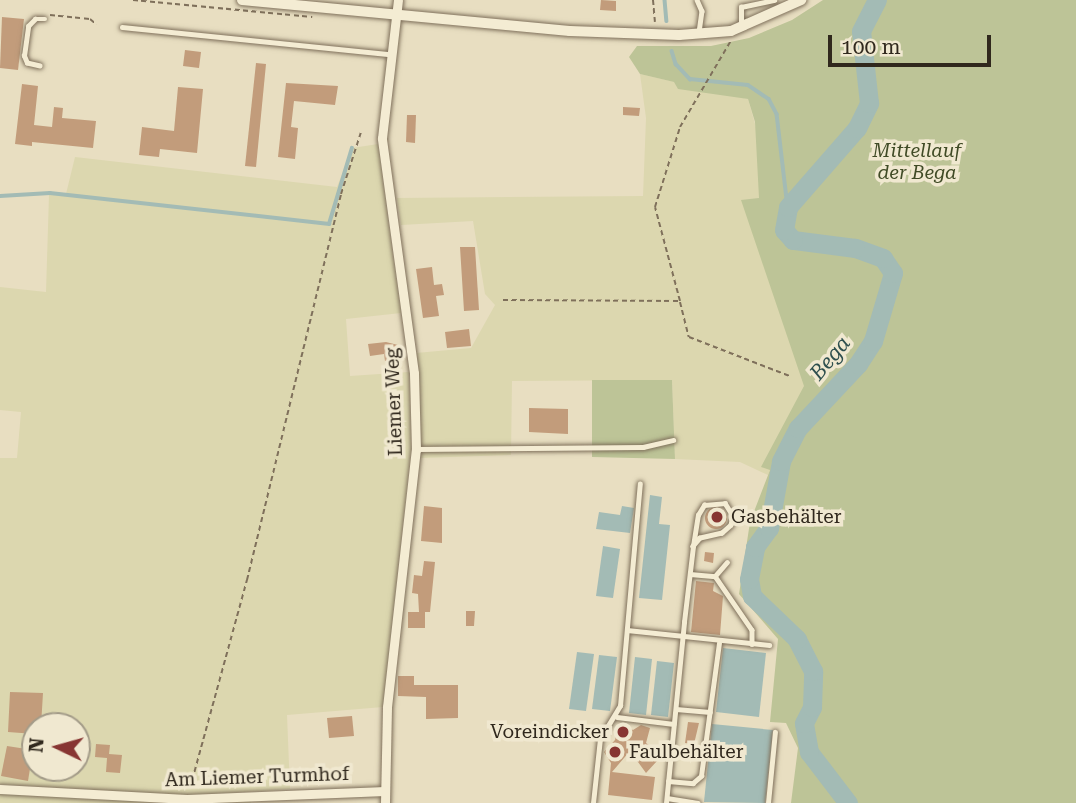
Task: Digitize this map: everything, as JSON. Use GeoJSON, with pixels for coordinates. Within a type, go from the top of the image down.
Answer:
{"type":"FeatureCollection","features":[{"type":"Feature","properties":{"kind":"street"},"geometry":{"type":"LineString","coordinates":[[242,0],[395,16],[655,34],[699,34],[736,29],[802,0]]}},
{"type":"Feature","properties":{"kind":"street","name":"Liemer Weg"},"geometry":{"type":"LineString","coordinates":[[385,803],[387,707],[416,450],[414,373],[382,138],[398,0]]}},
{"type":"Feature","properties":{"kind":"street","name":"Am Liemer Turmhof"},"geometry":{"type":"LineString","coordinates":[[0,789],[131,800],[385,791]]}},
{"type":"Feature","properties":{"kind":"lane"},"geometry":{"type":"LineString","coordinates":[[697,0],[702,11],[699,34]]}},
{"type":"Feature","properties":{"kind":"lane"},"geometry":{"type":"LineString","coordinates":[[736,29],[741,7],[774,0]]}},
{"type":"Feature","properties":{"kind":"lane"},"geometry":{"type":"LineString","coordinates":[[40,66],[27,63],[24,56],[28,26],[35,19],[45,19]]}},
{"type":"Feature","properties":{"kind":"lane"},"geometry":{"type":"LineString","coordinates":[[122,27],[390,54]]}},
{"type":"Feature","properties":{"kind":"lane"},"geometry":{"type":"LineString","coordinates":[[416,450],[643,447],[673,440]]}},
{"type":"Feature","properties":{"kind":"lane"},"geometry":{"type":"LineString","coordinates":[[593,803],[602,729],[617,717],[640,484]]}},
{"type":"Feature","properties":{"kind":"lane"},"geometry":{"type":"LineString","coordinates":[[693,546],[700,538],[722,533],[731,525],[733,516],[725,503],[704,505],[693,546],[666,800],[698,803]]}},
{"type":"Feature","properties":{"kind":"lane"},"geometry":{"type":"LineString","coordinates":[[715,576],[727,562]]}},
{"type":"Feature","properties":{"kind":"lane"},"geometry":{"type":"LineString","coordinates":[[690,574],[715,576]]}},
{"type":"Feature","properties":{"kind":"lane"},"geometry":{"type":"LineString","coordinates":[[715,576],[752,631],[752,644]]}},
{"type":"Feature","properties":{"kind":"lane"},"geometry":{"type":"LineString","coordinates":[[627,630],[719,643],[769,645]]}},
{"type":"Feature","properties":{"kind":"lane"},"geometry":{"type":"LineString","coordinates":[[668,781],[693,783],[701,776],[719,643]]}},
{"type":"Feature","properties":{"kind":"lane"},"geometry":{"type":"LineString","coordinates":[[676,709],[710,712]]}},
{"type":"Feature","properties":{"kind":"lane"},"geometry":{"type":"LineString","coordinates":[[617,717],[674,724]]}},
{"type":"Feature","properties":{"kind":"lane"},"geometry":{"type":"LineString","coordinates":[[768,803],[775,732]]}},
{"type":"Feature","properties":{"kind":"path"},"geometry":{"type":"LineString","coordinates":[[653,0],[655,34]]}},
{"type":"Feature","properties":{"kind":"path"},"geometry":{"type":"LineString","coordinates":[[45,19],[50,15],[90,19],[96,24]]}},
{"type":"Feature","properties":{"kind":"path"},"geometry":{"type":"LineString","coordinates":[[736,29],[730,44],[680,127],[655,207],[689,337],[792,377]]}},
{"type":"Feature","properties":{"kind":"path"},"geometry":{"type":"LineString","coordinates":[[187,799],[247,580],[341,194],[362,129]]}},
{"type":"Feature","properties":{"kind":"path"},"geometry":{"type":"LineString","coordinates":[[503,300],[680,301]]}},
{"type":"Feature","properties":{"kind":"shaded area"},"geometry":{"type":"Polygon","coordinates":[[[640,74],[748,99],[768,170],[862,314],[799,399],[768,475],[740,462],[675,459],[672,380],[512,381],[511,455],[420,458],[416,353],[471,348],[495,305],[485,294],[473,221],[401,225],[397,198],[643,196],[646,118],[640,74]]]}},
{"type":"Feature","properties":{"kind":"shaded area"},"geometry":{"type":"Polygon","coordinates":[[[378,144],[401,313],[346,319],[350,376],[409,372],[411,450],[383,707],[287,715],[290,789],[187,796],[0,784],[0,458],[17,458],[21,412],[0,410],[0,287],[46,292],[49,195],[66,194],[75,157],[337,187],[352,148],[378,144]]]}},
{"type":"Feature","properties":{"kind":"shaded area"},"geometry":{"type":"Polygon","coordinates":[[[0,793],[187,803],[0,803],[0,793]]]}},
{"type":"Feature","properties":{"kind":"shaded area"},"geometry":{"type":"Polygon","coordinates":[[[251,800],[251,803],[187,803],[251,800]]]}},
{"type":"Feature","properties":{"kind":"green space","name":"Mittellauf der Bega"},"geometry":{"type":"Polygon","coordinates":[[[823,0],[1076,0],[1076,803],[791,803],[798,748],[786,723],[770,722],[778,639],[739,594],[750,522],[770,470],[761,467],[804,386],[741,200],[759,198],[755,122],[748,99],[678,89],[674,82],[640,74],[629,57],[637,46],[711,46],[749,38],[792,20],[823,0]]]}},
{"type":"Feature","properties":{"kind":"green space"},"geometry":{"type":"Polygon","coordinates":[[[592,380],[672,380],[675,459],[592,457],[592,380]]]}},
{"type":"Feature","properties":{"kind":"water"},"geometry":{"type":"Polygon","coordinates":[[[650,495],[662,497],[659,524],[670,525],[662,600],[639,598],[650,495]]]}},
{"type":"Feature","properties":{"kind":"water"},"geometry":{"type":"Polygon","coordinates":[[[622,506],[634,508],[630,533],[596,529],[599,512],[620,515],[622,506]]]}},
{"type":"Feature","properties":{"kind":"water"},"geometry":{"type":"Polygon","coordinates":[[[603,546],[620,549],[613,598],[596,596],[603,546]]]}},
{"type":"Feature","properties":{"kind":"water"},"geometry":{"type":"Polygon","coordinates":[[[723,648],[766,653],[759,717],[716,712],[723,648]]]}},
{"type":"Feature","properties":{"kind":"water"},"geometry":{"type":"Polygon","coordinates":[[[577,652],[594,654],[586,711],[569,709],[577,652]]]}},
{"type":"Feature","properties":{"kind":"water"},"geometry":{"type":"Polygon","coordinates":[[[599,655],[617,657],[610,711],[592,709],[599,655]]]}},
{"type":"Feature","properties":{"kind":"water"},"geometry":{"type":"Polygon","coordinates":[[[635,657],[652,659],[646,715],[629,713],[635,657]]]}},
{"type":"Feature","properties":{"kind":"water"},"geometry":{"type":"Polygon","coordinates":[[[657,661],[674,663],[668,717],[651,715],[657,661]]]}},
{"type":"Feature","properties":{"kind":"water"},"geometry":{"type":"Polygon","coordinates":[[[712,724],[773,730],[765,803],[704,802],[712,724]]]}},
{"type":"Feature","properties":{"kind":"building"},"geometry":{"type":"Polygon","coordinates":[[[601,0],[616,1],[616,11],[600,10],[601,0]]]}},
{"type":"Feature","properties":{"kind":"building"},"geometry":{"type":"Polygon","coordinates":[[[2,17],[24,19],[18,70],[0,68],[2,17]]]}},
{"type":"Feature","properties":{"kind":"building"},"geometry":{"type":"Polygon","coordinates":[[[185,50],[201,52],[199,68],[183,66],[185,50]]]}},
{"type":"Feature","properties":{"kind":"building"},"geometry":{"type":"Polygon","coordinates":[[[256,63],[266,64],[256,167],[245,166],[256,63]]]}},
{"type":"Feature","properties":{"kind":"building"},"geometry":{"type":"Polygon","coordinates":[[[286,83],[338,86],[335,105],[294,101],[291,127],[298,128],[295,159],[278,157],[286,83]]]}},
{"type":"Feature","properties":{"kind":"building"},"geometry":{"type":"Polygon","coordinates":[[[22,84],[38,86],[34,125],[52,127],[54,107],[63,108],[62,118],[96,121],[93,148],[32,142],[32,146],[15,144],[22,84]]]}},
{"type":"Feature","properties":{"kind":"building"},"geometry":{"type":"Polygon","coordinates":[[[178,87],[203,89],[197,153],[160,149],[159,157],[139,155],[142,127],[174,131],[178,87]]]}},
{"type":"Feature","properties":{"kind":"building"},"geometry":{"type":"Polygon","coordinates":[[[623,107],[640,108],[639,116],[623,115],[623,107]]]}},
{"type":"Feature","properties":{"kind":"building"},"geometry":{"type":"Polygon","coordinates":[[[407,115],[416,115],[415,143],[406,142],[407,115]]]}},
{"type":"Feature","properties":{"kind":"building"},"geometry":{"type":"Polygon","coordinates":[[[460,247],[475,247],[479,310],[464,311],[460,247]]]}},
{"type":"Feature","properties":{"kind":"building"},"geometry":{"type":"Polygon","coordinates":[[[432,267],[434,285],[442,284],[444,295],[436,296],[439,316],[423,318],[416,269],[432,267]]]}},
{"type":"Feature","properties":{"kind":"building"},"geometry":{"type":"Polygon","coordinates":[[[469,329],[471,346],[447,348],[445,332],[469,329]]]}},
{"type":"Feature","properties":{"kind":"building"},"geometry":{"type":"Polygon","coordinates":[[[386,342],[398,345],[405,359],[385,361],[384,354],[370,356],[368,344],[386,342]]]}},
{"type":"Feature","properties":{"kind":"building"},"geometry":{"type":"Polygon","coordinates":[[[529,408],[568,409],[568,434],[529,432],[529,408]]]}},
{"type":"Feature","properties":{"kind":"building"},"geometry":{"type":"Polygon","coordinates":[[[424,506],[442,508],[442,543],[421,541],[424,506]]]}},
{"type":"Feature","properties":{"kind":"building","name":"Gasbehälter"},"geometry":{"type":"Polygon","coordinates":[[[716,507],[724,510],[727,518],[724,526],[716,529],[708,526],[705,518],[708,510],[716,507]]]}},
{"type":"Feature","properties":{"kind":"building"},"geometry":{"type":"Polygon","coordinates":[[[705,552],[714,553],[713,563],[704,561],[705,552]]]}},
{"type":"Feature","properties":{"kind":"building"},"geometry":{"type":"Polygon","coordinates":[[[424,561],[435,562],[430,612],[425,612],[425,628],[408,628],[408,612],[419,612],[418,594],[412,593],[414,575],[422,576],[424,561]]]}},
{"type":"Feature","properties":{"kind":"building"},"geometry":{"type":"Polygon","coordinates":[[[696,581],[714,583],[713,591],[723,596],[720,635],[691,632],[696,581]]]}},
{"type":"Feature","properties":{"kind":"building"},"geometry":{"type":"Polygon","coordinates":[[[466,611],[475,611],[474,626],[466,626],[466,611]]]}},
{"type":"Feature","properties":{"kind":"building"},"geometry":{"type":"Polygon","coordinates":[[[398,676],[414,676],[414,685],[458,685],[458,718],[426,719],[426,697],[398,696],[398,676]]]}},
{"type":"Feature","properties":{"kind":"building"},"geometry":{"type":"Polygon","coordinates":[[[10,692],[43,693],[42,712],[21,712],[21,733],[8,732],[10,692]]]}},
{"type":"Feature","properties":{"kind":"building"},"geometry":{"type":"Polygon","coordinates":[[[352,716],[354,736],[329,738],[327,718],[352,716]]]}},
{"type":"Feature","properties":{"kind":"building"},"geometry":{"type":"Polygon","coordinates":[[[688,722],[699,723],[694,744],[685,743],[688,722]]]}},
{"type":"Feature","properties":{"kind":"building"},"geometry":{"type":"Polygon","coordinates":[[[619,723],[633,730],[641,725],[650,728],[646,743],[657,751],[657,761],[646,773],[630,751],[612,772],[655,777],[652,800],[608,795],[611,763],[604,752],[615,740],[619,723]]]}},
{"type":"Feature","properties":{"kind":"building"},"geometry":{"type":"Polygon","coordinates":[[[96,744],[110,745],[109,754],[122,755],[120,773],[106,772],[107,758],[95,757],[96,744]]]}},
{"type":"Feature","properties":{"kind":"building"},"geometry":{"type":"Polygon","coordinates":[[[7,746],[21,748],[21,780],[1,776],[7,746]]]}},
{"type":"Feature","properties":{"kind":"waterway"},"geometry":{"type":"LineString","coordinates":[[665,0],[667,21]]}},
{"type":"Feature","properties":{"kind":"waterway","name":"Bega"},"geometry":{"type":"LineString","coordinates":[[848,803],[809,752],[804,723],[812,707],[813,671],[797,639],[752,596],[749,579],[755,547],[769,528],[781,461],[798,428],[858,364],[873,341],[893,273],[883,258],[855,248],[793,240],[784,230],[788,207],[857,128],[869,103],[861,31],[877,0]]}},
{"type":"Feature","properties":{"kind":"waterway"},"geometry":{"type":"LineString","coordinates":[[672,51],[676,64],[690,79],[748,85],[769,99],[777,114],[788,207]]}},
{"type":"Feature","properties":{"kind":"waterway"},"geometry":{"type":"LineString","coordinates":[[0,196],[50,193],[329,224],[352,148]]}},
{"type":"Feature","properties":{"kind":"place","name":"Gasbehälter"},"geometry":{"type":"Point","coordinates":[717,517]}},
{"type":"Feature","properties":{"kind":"place","name":"Voreindicker"},"geometry":{"type":"Point","coordinates":[623,732]}},
{"type":"Feature","properties":{"kind":"place","name":"Faulbehälter"},"geometry":{"type":"Point","coordinates":[615,752]}}]}
